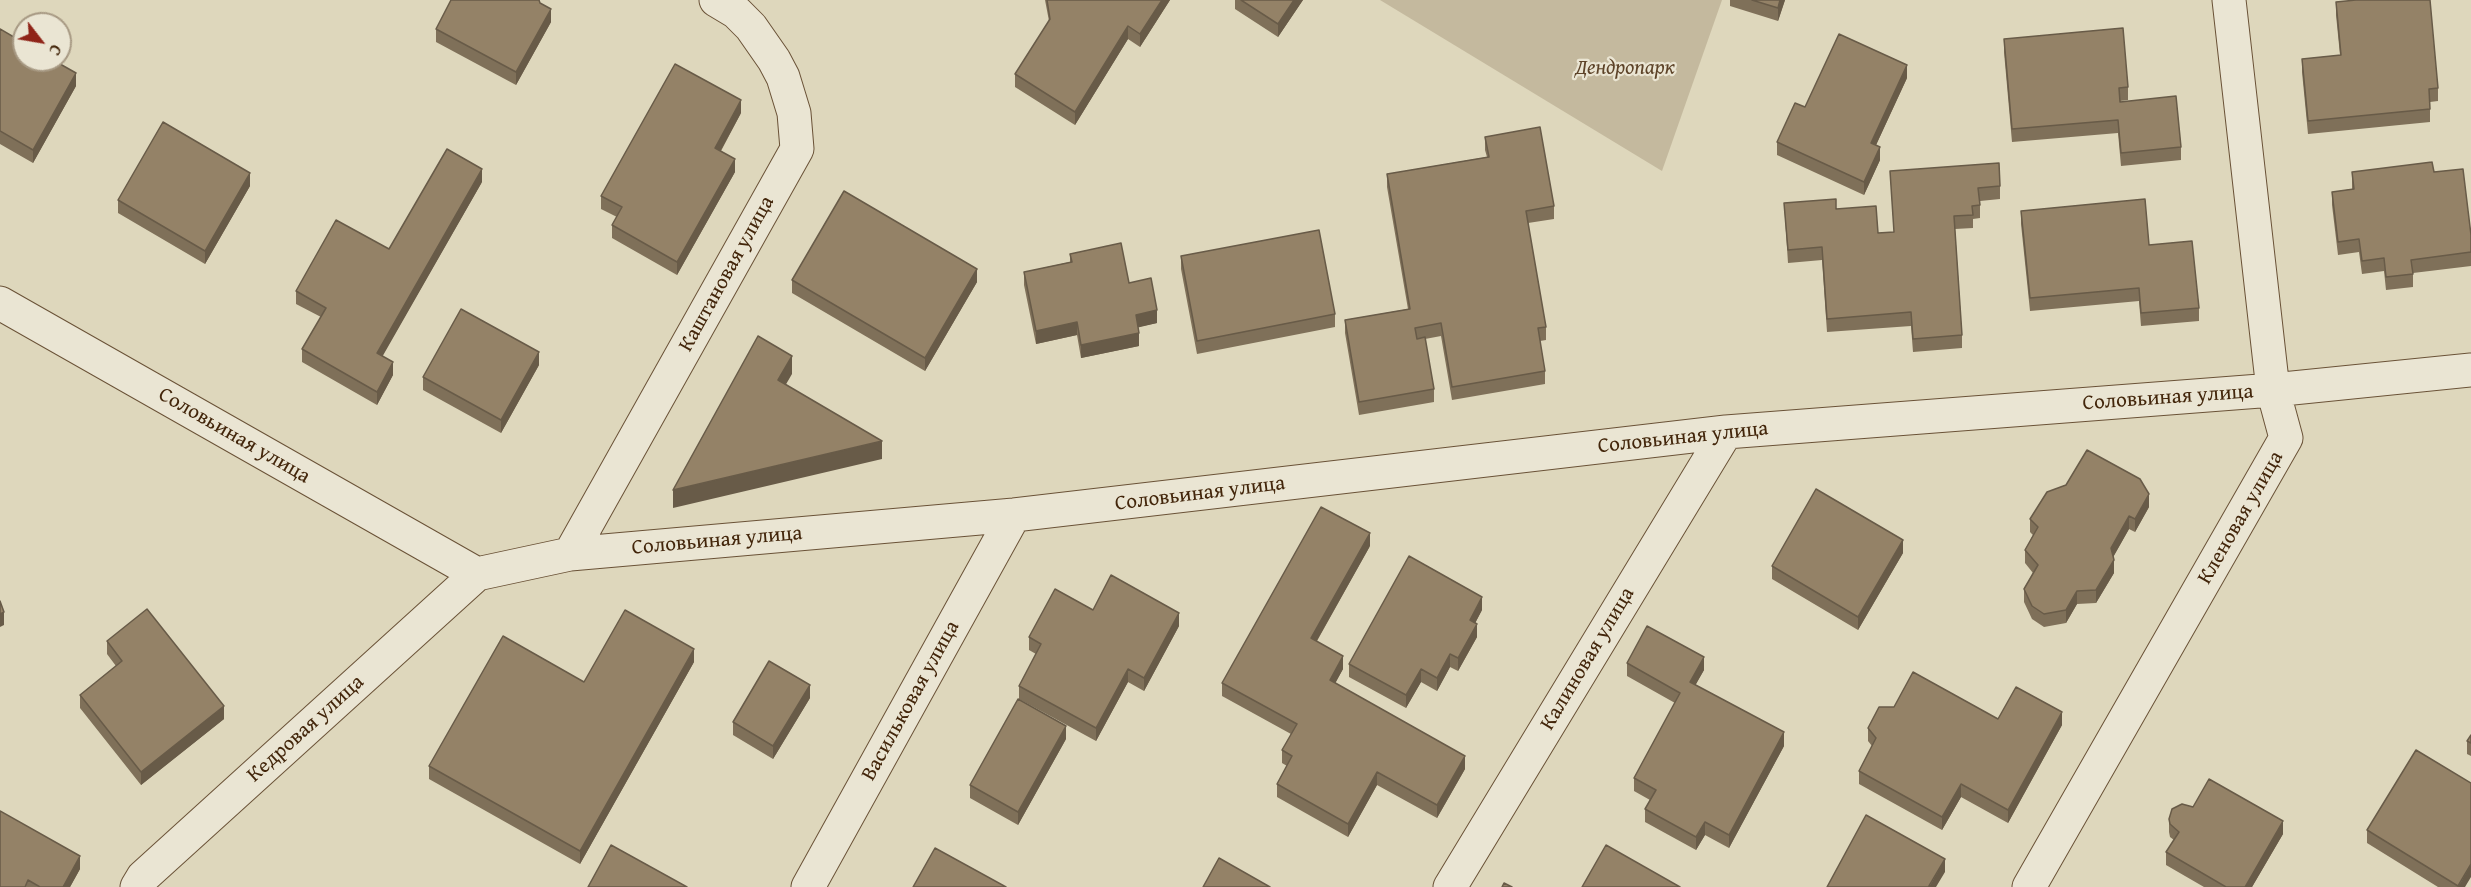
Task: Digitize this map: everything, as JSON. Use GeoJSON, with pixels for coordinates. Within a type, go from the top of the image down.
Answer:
{"type":"FeatureCollection","features":[{"type":"Feature","properties":{"kind":"street","name":"Каштановая улица"},"geometry":{"type":"LineString","coordinates":[[570,554],[797,149],[794,113],[783,77],[774,60],[764,42],[736,12],[716,0]]}},
{"type":"Feature","properties":{"kind":"street","name":"Кленовая улица"},"geometry":{"type":"LineString","coordinates":[[2029,887],[2286,438],[2273,390],[2229,0]]}},
{"type":"Feature","properties":{"kind":"street","name":"Соловьиная улица"},"geometry":{"type":"LineString","coordinates":[[0,303],[477,573],[570,554],[1014,515],[1725,432],[2273,390],[2471,370]]}},
{"type":"Feature","properties":{"kind":"street","name":"Калиновая улица"},"geometry":{"type":"LineString","coordinates":[[1450,887],[1725,432]]}},
{"type":"Feature","properties":{"kind":"street","name":"Васильковая улица"},"geometry":{"type":"LineString","coordinates":[[808,887],[1014,515]]}},
{"type":"Feature","properties":{"kind":"street","name":"Кедровая улица"},"geometry":{"type":"LineString","coordinates":[[145,884],[477,573]]}},
{"type":"Feature","properties":{"kind":"green space","name":"Дендропарк"},"geometry":{"type":"Polygon","coordinates":[[[1380,0],[1722,0],[1662,171],[1380,0]]]}},
{"type":"Feature","properties":{"kind":"building"},"geometry":{"type":"Polygon","coordinates":[[[451,0],[539,0],[551,9],[516,72],[436,29],[451,0]]]}},
{"type":"Feature","properties":{"kind":"building"},"geometry":{"type":"Polygon","coordinates":[[[1047,0],[1162,0],[1140,34],[1128,26],[1075,112],[1015,74],[1050,19],[1047,0]]]}},
{"type":"Feature","properties":{"kind":"building"},"geometry":{"type":"Polygon","coordinates":[[[1241,0],[1294,0],[1278,24],[1241,0]]]}},
{"type":"Feature","properties":{"kind":"building"},"geometry":{"type":"Polygon","coordinates":[[[1752,0],[1780,0],[1778,8],[1752,0]]]}},
{"type":"Feature","properties":{"kind":"building"},"geometry":{"type":"Polygon","coordinates":[[[2430,0],[2438,88],[2429,89],[2430,109],[2308,121],[2302,59],[2341,55],[2336,2],[2430,0]]]}},
{"type":"Feature","properties":{"kind":"building"},"geometry":{"type":"Polygon","coordinates":[[[2123,28],[2128,87],[2119,88],[2120,102],[2176,96],[2181,147],[2121,153],[2118,120],[2012,129],[2004,39],[2123,28]]]}},
{"type":"Feature","properties":{"kind":"building"},"geometry":{"type":"Polygon","coordinates":[[[0,29],[12,36],[12,72],[72,71],[76,73],[33,150],[0,131],[0,29]]]}},
{"type":"Feature","properties":{"kind":"building"},"geometry":{"type":"Polygon","coordinates":[[[1839,34],[1907,65],[1871,143],[1880,147],[1864,182],[1777,142],[1795,103],[1805,107],[1839,34]]]}},
{"type":"Feature","properties":{"kind":"building"},"geometry":{"type":"Polygon","coordinates":[[[675,64],[741,100],[715,148],[735,159],[677,262],[612,225],[622,207],[601,196],[675,64]]]}},
{"type":"Feature","properties":{"kind":"building"},"geometry":{"type":"Polygon","coordinates":[[[163,122],[250,173],[205,251],[118,200],[163,122]]]}},
{"type":"Feature","properties":{"kind":"building"},"geometry":{"type":"Polygon","coordinates":[[[1540,127],[1554,206],[1526,211],[1546,327],[1538,328],[1545,371],[1452,387],[1441,323],[1415,328],[1417,339],[1425,337],[1434,389],[1359,402],[1345,320],[1410,309],[1387,174],[1489,157],[1485,137],[1540,127]]]}},
{"type":"Feature","properties":{"kind":"building"},"geometry":{"type":"Polygon","coordinates":[[[447,149],[482,169],[377,353],[393,362],[377,392],[302,349],[326,308],[296,291],[336,220],[389,249],[447,149]]]}},
{"type":"Feature","properties":{"kind":"building"},"geometry":{"type":"Polygon","coordinates":[[[2432,162],[2434,172],[2463,169],[2471,252],[2411,260],[2413,274],[2386,277],[2384,258],[2362,261],[2359,239],[2338,242],[2332,192],[2354,189],[2352,172],[2432,162]]]}},
{"type":"Feature","properties":{"kind":"building"},"geometry":{"type":"Polygon","coordinates":[[[1999,163],[2000,186],[1978,188],[1980,205],[1972,206],[1973,215],[1954,216],[1962,335],[1913,339],[1911,312],[1827,319],[1822,247],[1788,250],[1784,203],[1836,199],[1836,209],[1876,206],[1878,233],[1894,232],[1890,171],[1999,163]]]}},
{"type":"Feature","properties":{"kind":"building"},"geometry":{"type":"Polygon","coordinates":[[[844,191],[977,269],[925,358],[792,280],[844,191]]]}},
{"type":"Feature","properties":{"kind":"building"},"geometry":{"type":"Polygon","coordinates":[[[2145,199],[2149,245],[2192,241],[2199,308],[2141,313],[2139,288],[2030,298],[2021,211],[2145,199]]]}},
{"type":"Feature","properties":{"kind":"building"},"geometry":{"type":"Polygon","coordinates":[[[1319,230],[1335,314],[1197,341],[1181,256],[1319,230]]]}},
{"type":"Feature","properties":{"kind":"building"},"geometry":{"type":"Polygon","coordinates":[[[1121,243],[1129,283],[1151,278],[1157,310],[1136,315],[1139,333],[1081,345],[1077,322],[1036,331],[1024,272],[1072,262],[1070,254],[1121,243]]]}},
{"type":"Feature","properties":{"kind":"building"},"geometry":{"type":"Polygon","coordinates":[[[461,309],[539,352],[501,420],[423,377],[461,309]]]}},
{"type":"Feature","properties":{"kind":"building"},"geometry":{"type":"Polygon","coordinates":[[[758,336],[792,356],[778,380],[882,441],[673,490],[758,336]]]}},
{"type":"Feature","properties":{"kind":"building"},"geometry":{"type":"Polygon","coordinates":[[[2087,450],[2140,479],[2149,494],[2135,519],[2129,516],[2111,548],[2114,560],[2096,590],[2077,591],[2066,610],[2044,614],[2032,606],[2024,589],[2038,565],[2025,550],[2038,527],[2030,519],[2047,492],[2066,485],[2087,450]]]}},
{"type":"Feature","properties":{"kind":"building"},"geometry":{"type":"Polygon","coordinates":[[[1816,489],[1903,540],[1858,617],[1772,566],[1816,489]]]}},
{"type":"Feature","properties":{"kind":"building"},"geometry":{"type":"Polygon","coordinates":[[[1321,507],[1370,533],[1311,638],[1343,656],[1330,680],[1465,756],[1437,805],[1377,772],[1348,824],[1277,784],[1292,756],[1282,750],[1297,724],[1222,683],[1321,507]]]}},
{"type":"Feature","properties":{"kind":"building"},"geometry":{"type":"Polygon","coordinates":[[[1409,556],[1482,597],[1470,620],[1477,624],[1458,658],[1450,654],[1437,678],[1421,669],[1406,695],[1349,664],[1409,556]]]}},
{"type":"Feature","properties":{"kind":"building"},"geometry":{"type":"Polygon","coordinates":[[[1111,575],[1179,613],[1144,678],[1128,669],[1096,728],[1019,686],[1041,644],[1029,637],[1055,589],[1093,610],[1111,575]]]}},
{"type":"Feature","properties":{"kind":"building"},"geometry":{"type":"Polygon","coordinates":[[[0,601],[4,612],[0,614],[0,601]]]}},
{"type":"Feature","properties":{"kind":"building"},"geometry":{"type":"Polygon","coordinates":[[[147,609],[224,706],[141,772],[80,695],[122,661],[107,641],[147,609]]]}},
{"type":"Feature","properties":{"kind":"building"},"geometry":{"type":"Polygon","coordinates":[[[625,610],[694,649],[580,851],[429,766],[503,636],[584,682],[625,610]]]}},
{"type":"Feature","properties":{"kind":"building"},"geometry":{"type":"Polygon","coordinates":[[[1647,626],[1704,657],[1690,682],[1784,732],[1729,835],[1705,822],[1696,837],[1645,809],[1656,790],[1634,778],[1680,693],[1627,663],[1647,626]]]}},
{"type":"Feature","properties":{"kind":"building"},"geometry":{"type":"Polygon","coordinates":[[[769,661],[810,685],[773,746],[733,722],[769,661]]]}},
{"type":"Feature","properties":{"kind":"building"},"geometry":{"type":"Polygon","coordinates":[[[1913,672],[1998,719],[2016,687],[2062,712],[2008,810],[1961,784],[1942,817],[1859,771],[1876,738],[1868,728],[1879,707],[1894,707],[1913,672]]]}},
{"type":"Feature","properties":{"kind":"building"},"geometry":{"type":"Polygon","coordinates":[[[1018,699],[1066,726],[1018,812],[970,785],[1018,699]]]}},
{"type":"Feature","properties":{"kind":"building"},"geometry":{"type":"Polygon","coordinates":[[[2416,750],[2471,783],[2471,864],[2458,886],[2367,830],[2416,750]]]}},
{"type":"Feature","properties":{"kind":"building"},"geometry":{"type":"Polygon","coordinates":[[[2209,779],[2283,821],[2245,887],[2226,887],[2166,852],[2179,832],[2170,824],[2172,809],[2182,804],[2193,807],[2209,779]]]}},
{"type":"Feature","properties":{"kind":"building"},"geometry":{"type":"Polygon","coordinates":[[[0,811],[80,856],[63,887],[40,887],[28,880],[25,887],[0,887],[0,811]]]}},
{"type":"Feature","properties":{"kind":"building"},"geometry":{"type":"Polygon","coordinates":[[[1866,815],[1945,859],[1929,886],[1932,887],[1827,887],[1866,815]]]}},
{"type":"Feature","properties":{"kind":"building"},"geometry":{"type":"Polygon","coordinates":[[[611,845],[687,887],[588,887],[611,845]]]}},
{"type":"Feature","properties":{"kind":"building"},"geometry":{"type":"Polygon","coordinates":[[[1606,845],[1680,887],[1582,887],[1606,845]]]}},
{"type":"Feature","properties":{"kind":"building"},"geometry":{"type":"Polygon","coordinates":[[[935,848],[1006,887],[913,887],[935,848]]]}},
{"type":"Feature","properties":{"kind":"building"},"geometry":{"type":"Polygon","coordinates":[[[1219,858],[1270,887],[1203,887],[1219,858]]]}}]}
